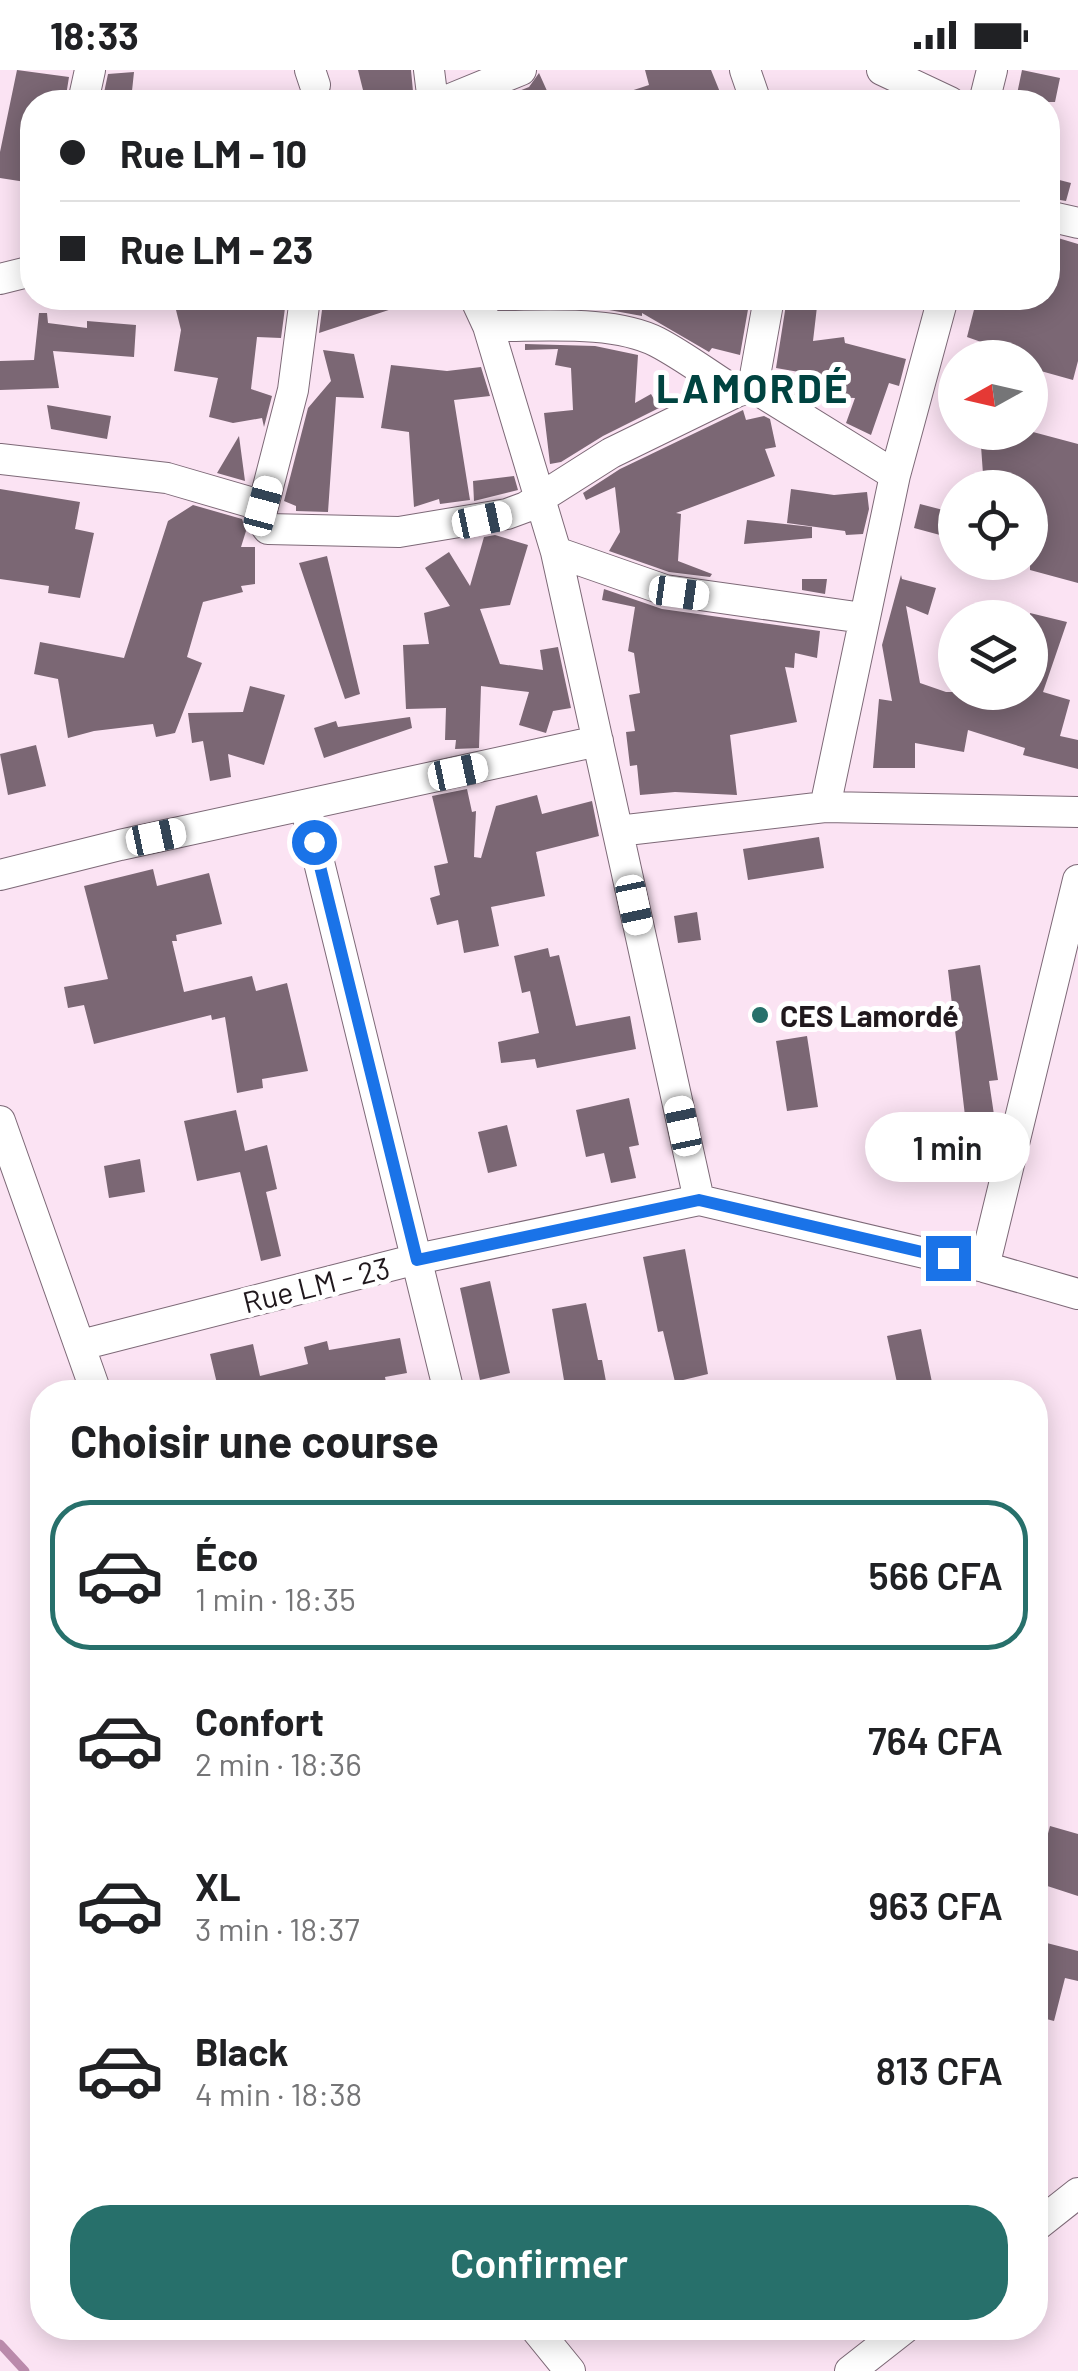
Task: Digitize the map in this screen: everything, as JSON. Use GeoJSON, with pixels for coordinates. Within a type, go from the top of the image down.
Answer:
{"type":"FeatureCollection","features":[{"type":"Feature","properties":{"kind":"street"},"geometry":{"type":"LineString","coordinates":[[472,90],[521,70]]}},
{"type":"Feature","properties":{"kind":"street"},"geometry":{"type":"LineString","coordinates":[[882,70],[924,90]]}},
{"type":"Feature","properties":{"kind":"street"},"geometry":{"type":"LineString","coordinates":[[303,310],[293,390],[261,521],[268,529],[399,532],[507,514],[611,454],[744,389],[767,310]]}},
{"type":"Feature","properties":{"kind":"street"},"geometry":{"type":"LineString","coordinates":[[481,310],[556,552],[699,1200]]}},
{"type":"Feature","properties":{"kind":"street"},"geometry":{"type":"LineString","coordinates":[[825,807],[895,475],[940,310]]}},
{"type":"Feature","properties":{"kind":"street"},"geometry":{"type":"LineString","coordinates":[[488,326],[596,328],[656,341],[895,475]]}},
{"type":"Feature","properties":{"kind":"street"},"geometry":{"type":"LineString","coordinates":[[0,459],[166,478],[263,506]]}},
{"type":"Feature","properties":{"kind":"street"},"geometry":{"type":"LineString","coordinates":[[556,552],[665,590],[863,618]]}},
{"type":"Feature","properties":{"kind":"street"},"geometry":{"type":"LineString","coordinates":[[0,875],[598,741]]}},
{"type":"Feature","properties":{"kind":"street"},"geometry":{"type":"LineString","coordinates":[[304,804],[447,1380]]}},
{"type":"Feature","properties":{"kind":"street"},"geometry":{"type":"LineString","coordinates":[[618,831],[825,807],[1078,812]]}},
{"type":"Feature","properties":{"kind":"street"},"geometry":{"type":"LineString","coordinates":[[984,1267],[1078,880]]}},
{"type":"Feature","properties":{"kind":"street"},"geometry":{"type":"LineString","coordinates":[[0,1121],[92,1380]]}},
{"type":"Feature","properties":{"kind":"street","name":"Rue LM - 23"},"geometry":{"type":"LineString","coordinates":[[81,1344],[417,1260],[699,1200],[984,1267],[1078,1294]]}},
{"type":"Feature","properties":{"kind":"street"},"geometry":{"type":"LineString","coordinates":[[1048,2217],[1078,2193]]}},
{"type":"Feature","properties":{"kind":"street"},"geometry":{"type":"LineString","coordinates":[[545,2340],[570,2371]]}},
{"type":"Feature","properties":{"kind":"street"},"geometry":{"type":"LineString","coordinates":[[850,2371],[890,2340]]}},
{"type":"Feature","properties":{"kind":"building"},"geometry":{"type":"Polygon","coordinates":[[[17,70],[69,77],[67,90],[20,90],[20,181],[0,178],[0,152],[17,70]]]}},
{"type":"Feature","properties":{"kind":"building"},"geometry":{"type":"Polygon","coordinates":[[[358,70],[411,70],[413,90],[363,90],[358,70]]]}},
{"type":"Feature","properties":{"kind":"building"},"geometry":{"type":"Polygon","coordinates":[[[645,70],[711,70],[719,90],[634,90],[649,85],[645,70]]]}},
{"type":"Feature","properties":{"kind":"building"},"geometry":{"type":"Polygon","coordinates":[[[1022,70],[1060,78],[1058,90],[1018,90],[1022,70]]]}},
{"type":"Feature","properties":{"kind":"building"},"geometry":{"type":"Polygon","coordinates":[[[134,72],[132,90],[105,90],[108,74],[134,72]]]}},
{"type":"Feature","properties":{"kind":"building"},"geometry":{"type":"Polygon","coordinates":[[[539,73],[547,90],[521,90],[529,87],[539,73]]]}},
{"type":"Feature","properties":{"kind":"building"},"geometry":{"type":"Polygon","coordinates":[[[1060,180],[1071,183],[1066,201],[1060,200],[1060,180]]]}},
{"type":"Feature","properties":{"kind":"building"},"geometry":{"type":"Polygon","coordinates":[[[1060,239],[1078,244],[1078,361],[1073,380],[1048,373],[1048,340],[967,337],[974,310],[1060,310],[1060,239]]]}},
{"type":"Feature","properties":{"kind":"building"},"geometry":{"type":"Polygon","coordinates":[[[176,310],[285,310],[281,338],[257,337],[251,389],[272,396],[264,427],[262,418],[233,423],[209,417],[218,378],[174,371],[181,330],[176,310]]]}},
{"type":"Feature","properties":{"kind":"building"},"geometry":{"type":"Polygon","coordinates":[[[322,310],[330,310],[389,310],[319,333],[322,310]]]}},
{"type":"Feature","properties":{"kind":"building"},"geometry":{"type":"Polygon","coordinates":[[[609,310],[748,310],[740,355],[712,348],[709,352],[642,316],[609,310]]]}},
{"type":"Feature","properties":{"kind":"building"},"geometry":{"type":"Polygon","coordinates":[[[785,310],[817,310],[813,341],[844,337],[845,343],[906,359],[899,386],[889,383],[871,435],[846,423],[855,398],[802,396],[798,393],[799,372],[776,368],[785,310]]]}},
{"type":"Feature","properties":{"kind":"building"},"geometry":{"type":"Polygon","coordinates":[[[39,313],[47,313],[48,323],[87,328],[87,321],[136,325],[134,357],[53,351],[59,388],[0,390],[0,361],[34,360],[39,313]]]}},
{"type":"Feature","properties":{"kind":"building"},"geometry":{"type":"Polygon","coordinates":[[[525,344],[595,346],[638,355],[635,403],[651,394],[659,408],[561,462],[550,464],[544,413],[573,410],[571,368],[555,365],[558,349],[525,350],[525,344]]]}},
{"type":"Feature","properties":{"kind":"building"},"geometry":{"type":"Polygon","coordinates":[[[323,350],[354,354],[364,398],[336,397],[328,512],[296,511],[296,506],[284,501],[308,408],[331,381],[323,350]]]}},
{"type":"Feature","properties":{"kind":"building"},"geometry":{"type":"Polygon","coordinates":[[[391,365],[447,371],[481,367],[490,396],[454,400],[470,500],[440,504],[439,499],[414,507],[409,432],[381,428],[391,365]]]}},
{"type":"Feature","properties":{"kind":"building"},"geometry":{"type":"Polygon","coordinates":[[[47,405],[111,416],[107,439],[51,429],[47,405]]]}},
{"type":"Feature","properties":{"kind":"building"},"geometry":{"type":"Polygon","coordinates":[[[743,410],[746,420],[764,416],[770,419],[776,447],[765,449],[775,476],[676,513],[681,514],[678,561],[712,574],[710,577],[669,572],[609,551],[620,532],[615,487],[586,500],[583,493],[620,469],[743,410]]]}},
{"type":"Feature","properties":{"kind":"building"},"geometry":{"type":"Polygon","coordinates":[[[239,436],[245,481],[217,473],[239,436]]]}},
{"type":"Feature","properties":{"kind":"building"},"geometry":{"type":"Polygon","coordinates":[[[1048,436],[1078,444],[1078,583],[1048,575],[1048,470],[983,470],[981,450],[1048,450],[1048,436]]]}},
{"type":"Feature","properties":{"kind":"building"},"geometry":{"type":"Polygon","coordinates":[[[514,476],[518,490],[474,501],[473,481],[514,476]]]}},
{"type":"Feature","properties":{"kind":"building"},"geometry":{"type":"Polygon","coordinates":[[[0,489],[80,502],[75,529],[94,533],[80,598],[48,593],[49,586],[0,579],[0,489]]]}},
{"type":"Feature","properties":{"kind":"building"},"geometry":{"type":"Polygon","coordinates":[[[791,489],[834,495],[867,492],[869,509],[863,534],[846,535],[845,531],[787,523],[791,489]]]}},
{"type":"Feature","properties":{"kind":"building"},"geometry":{"type":"Polygon","coordinates":[[[920,504],[938,509],[938,534],[914,528],[920,504]]]}},
{"type":"Feature","properties":{"kind":"building"},"geometry":{"type":"Polygon","coordinates":[[[193,505],[242,519],[246,531],[241,547],[255,547],[255,584],[241,586],[243,592],[203,602],[187,657],[202,663],[175,733],[156,737],[153,724],[68,738],[58,679],[34,674],[40,642],[124,658],[168,521],[193,505]]]}},
{"type":"Feature","properties":{"kind":"building"},"geometry":{"type":"Polygon","coordinates":[[[747,520],[812,527],[812,538],[744,544],[747,520]]]}},
{"type":"Feature","properties":{"kind":"building"},"geometry":{"type":"Polygon","coordinates":[[[495,535],[528,545],[510,605],[480,609],[500,664],[543,670],[540,650],[558,647],[571,708],[553,711],[546,733],[519,725],[529,692],[481,686],[479,748],[455,749],[456,740],[445,740],[446,708],[406,709],[403,645],[429,644],[424,613],[450,606],[425,568],[449,552],[470,586],[484,537],[495,535]]]}},
{"type":"Feature","properties":{"kind":"building"},"geometry":{"type":"Polygon","coordinates":[[[327,556],[360,694],[345,699],[299,563],[327,556]]]}},
{"type":"Feature","properties":{"kind":"building"},"geometry":{"type":"Polygon","coordinates":[[[901,575],[902,579],[936,588],[928,615],[906,606],[920,683],[938,689],[938,710],[1048,710],[1048,693],[1070,700],[1060,736],[1078,740],[1078,769],[1023,755],[1025,748],[968,730],[964,752],[915,743],[915,768],[873,768],[879,699],[892,701],[882,645],[901,575]]]}},
{"type":"Feature","properties":{"kind":"building"},"geometry":{"type":"Polygon","coordinates":[[[802,579],[827,579],[825,594],[802,590],[802,579]]]}},
{"type":"Feature","properties":{"kind":"building"},"geometry":{"type":"Polygon","coordinates":[[[604,589],[662,609],[820,631],[817,658],[795,653],[794,668],[785,667],[797,722],[730,735],[737,795],[640,795],[637,765],[630,766],[626,732],[635,731],[629,695],[640,693],[634,653],[628,651],[635,607],[602,600],[604,589]]]}},
{"type":"Feature","properties":{"kind":"building"},"geometry":{"type":"Polygon","coordinates":[[[1048,617],[1067,622],[1048,677],[1048,617]]]}},
{"type":"Feature","properties":{"kind":"building"},"geometry":{"type":"Polygon","coordinates":[[[250,686],[285,695],[264,765],[228,754],[231,777],[210,781],[203,741],[192,743],[188,713],[243,712],[250,686]]]}},
{"type":"Feature","properties":{"kind":"building"},"geometry":{"type":"Polygon","coordinates":[[[410,717],[412,728],[324,758],[314,728],[336,721],[338,727],[410,717]]]}},
{"type":"Feature","properties":{"kind":"building"},"geometry":{"type":"Polygon","coordinates":[[[36,745],[46,786],[8,795],[0,754],[36,745]]]}},
{"type":"Feature","properties":{"kind":"building"},"geometry":{"type":"Polygon","coordinates":[[[467,789],[472,812],[476,811],[474,857],[481,858],[496,806],[537,795],[542,814],[592,801],[599,836],[536,852],[545,896],[491,907],[499,946],[464,953],[458,920],[437,925],[430,898],[440,895],[434,866],[448,863],[432,796],[467,789]]]}},
{"type":"Feature","properties":{"kind":"building"},"geometry":{"type":"Polygon","coordinates":[[[819,837],[824,868],[748,880],[743,849],[819,837]]]}},
{"type":"Feature","properties":{"kind":"building"},"geometry":{"type":"Polygon","coordinates":[[[153,869],[157,886],[209,873],[222,924],[176,935],[177,941],[172,941],[184,992],[252,976],[256,991],[287,983],[308,1071],[262,1079],[263,1088],[237,1093],[225,1017],[212,1020],[211,1015],[94,1044],[84,1005],[68,1008],[64,987],[108,979],[84,886],[153,869]]]}},
{"type":"Feature","properties":{"kind":"building"},"geometry":{"type":"Polygon","coordinates":[[[697,912],[701,940],[678,943],[674,916],[697,912]]]}},
{"type":"Feature","properties":{"kind":"building"},"geometry":{"type":"Polygon","coordinates":[[[548,948],[550,957],[559,955],[576,1026],[630,1016],[636,1049],[537,1068],[535,1059],[501,1063],[498,1042],[539,1033],[530,991],[522,993],[514,956],[548,948]]]}},
{"type":"Feature","properties":{"kind":"building"},"geometry":{"type":"Polygon","coordinates":[[[980,965],[998,1080],[989,1081],[997,1135],[987,1174],[972,1176],[948,970],[980,965]]]}},
{"type":"Feature","properties":{"kind":"building"},"geometry":{"type":"Polygon","coordinates":[[[807,1036],[818,1107],[787,1111],[776,1041],[807,1036]]]}},
{"type":"Feature","properties":{"kind":"building"},"geometry":{"type":"Polygon","coordinates":[[[629,1098],[639,1145],[629,1147],[636,1178],[611,1183],[604,1153],[586,1157],[576,1110],[629,1098]]]}},
{"type":"Feature","properties":{"kind":"building"},"geometry":{"type":"Polygon","coordinates":[[[236,1110],[245,1151],[267,1145],[277,1189],[266,1192],[281,1256],[261,1261],[240,1172],[197,1181],[184,1121],[236,1110]]]}},
{"type":"Feature","properties":{"kind":"building"},"geometry":{"type":"Polygon","coordinates":[[[507,1125],[517,1166],[488,1173],[478,1132],[507,1125]]]}},
{"type":"Feature","properties":{"kind":"building"},"geometry":{"type":"Polygon","coordinates":[[[140,1159],[145,1192],[109,1198],[104,1166],[140,1159]]]}},
{"type":"Feature","properties":{"kind":"building"},"geometry":{"type":"Polygon","coordinates":[[[685,1249],[708,1374],[675,1380],[663,1331],[658,1332],[643,1257],[685,1249]]]}},
{"type":"Feature","properties":{"kind":"building"},"geometry":{"type":"Polygon","coordinates":[[[490,1281],[510,1373],[480,1380],[460,1288],[490,1281]]]}},
{"type":"Feature","properties":{"kind":"building"},"geometry":{"type":"Polygon","coordinates":[[[586,1303],[606,1380],[564,1380],[552,1309],[586,1303]]]}},
{"type":"Feature","properties":{"kind":"building"},"geometry":{"type":"Polygon","coordinates":[[[921,1329],[932,1380],[896,1380],[887,1336],[921,1329]]]}},
{"type":"Feature","properties":{"kind":"building"},"geometry":{"type":"Polygon","coordinates":[[[400,1338],[407,1373],[385,1377],[386,1380],[216,1380],[210,1354],[253,1344],[260,1376],[308,1364],[304,1347],[327,1341],[329,1350],[400,1338]]]}},
{"type":"Feature","properties":{"kind":"building"},"geometry":{"type":"Polygon","coordinates":[[[1050,1826],[1078,1834],[1078,1896],[1048,1886],[1050,1826]]]}},
{"type":"Feature","properties":{"kind":"building"},"geometry":{"type":"Polygon","coordinates":[[[1048,1943],[1078,1951],[1078,1981],[1065,1978],[1054,2021],[1048,2019],[1048,1943]]]}},
{"type":"Feature","properties":{"kind":"waterway"},"geometry":{"type":"LineString","coordinates":[[0,2344],[25,2371]]}},
{"type":"Feature","properties":{"kind":"place","name":"CES Lamordé"},"geometry":{"type":"Point","coordinates":[760,1015]}},
{"type":"Feature","properties":{"kind":"district","name":"LAMORDÉ"},"geometry":{"type":"Point","coordinates":[753,387]}},
{"type":"Feature","properties":{"kind":"route"},"geometry":{"type":"LineString","coordinates":[[314,842],[417,1260],[699,1200],[948,1258]]}}]}
